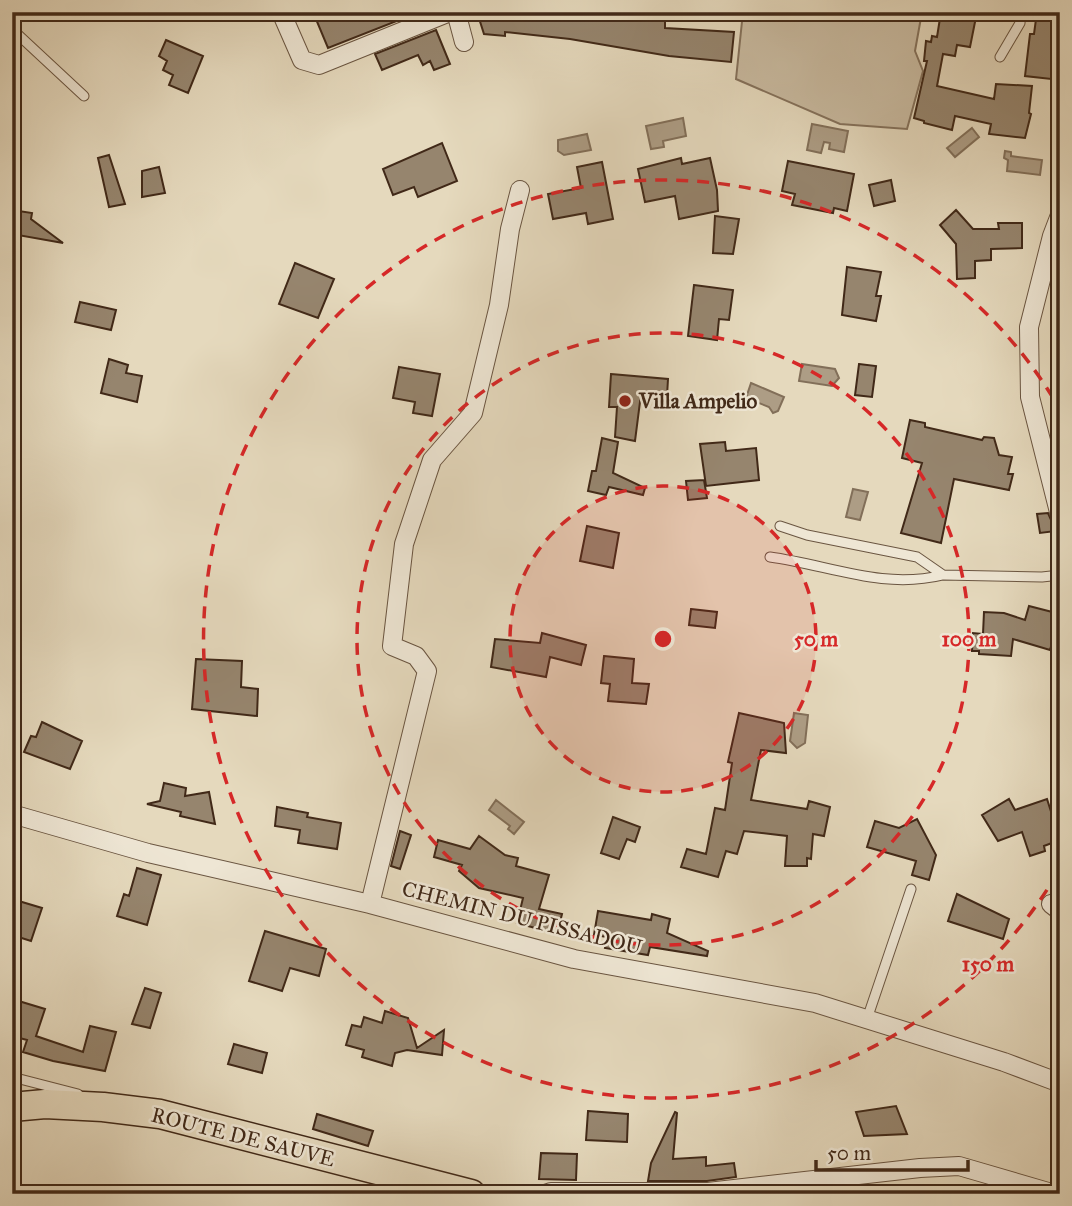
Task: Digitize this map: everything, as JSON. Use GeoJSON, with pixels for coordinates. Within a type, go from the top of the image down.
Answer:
{"type":"FeatureCollection","features":[{"type":"Feature","properties":{"kind":"main road","name":"ROUTE DE SAUVE"},"geometry":{"type":"LineString","coordinates":[[12,1107],[45,1104],[160,1114],[471,1194]]}},
{"type":"Feature","properties":{"kind":"street"},"geometry":{"type":"LineString","coordinates":[[281,12],[302,60],[319,65],[450,12]]}},
{"type":"Feature","properties":{"kind":"street"},"geometry":{"type":"LineString","coordinates":[[456,12],[464,42]]}},
{"type":"Feature","properties":{"kind":"street"},"geometry":{"type":"LineString","coordinates":[[370,904],[426,671],[416,656],[392,646],[404,544],[432,460],[473,413],[499,305],[510,229],[520,190]]}},
{"type":"Feature","properties":{"kind":"street"},"geometry":{"type":"LineString","coordinates":[[1060,215],[1029,327],[1030,397],[1060,516]]}},
{"type":"Feature","properties":{"kind":"street","name":"CHEMIN DU PISSADOU"},"geometry":{"type":"LineString","coordinates":[[12,814],[148,853],[370,904],[575,959],[815,1003],[1004,1062],[1060,1083]]}},
{"type":"Feature","properties":{"kind":"street"},"geometry":{"type":"LineString","coordinates":[[545,1194],[708,1192],[959,1166],[1055,1194]]}},
{"type":"Feature","properties":{"kind":"lane"},"geometry":{"type":"LineString","coordinates":[[1000,57],[1020,23],[1021,12]]}},
{"type":"Feature","properties":{"kind":"lane"},"geometry":{"type":"LineString","coordinates":[[12,29],[84,96]]}},
{"type":"Feature","properties":{"kind":"lane"},"geometry":{"type":"LineString","coordinates":[[780,526],[807,535],[917,557],[943,575]]}},
{"type":"Feature","properties":{"kind":"lane"},"geometry":{"type":"LineString","coordinates":[[770,557],[877,580],[943,575],[1060,575]]}},
{"type":"Feature","properties":{"kind":"lane"},"geometry":{"type":"LineString","coordinates":[[867,1019],[911,889]]}},
{"type":"Feature","properties":{"kind":"lane"},"geometry":{"type":"LineString","coordinates":[[12,1077],[79,1095]]}},
{"type":"Feature","properties":{"kind":"shaded area"},"geometry":{"type":"Polygon","coordinates":[[[743,12],[922,12],[915,51],[923,71],[907,129],[840,124],[736,79],[743,12]]]}},
{"type":"Feature","properties":{"kind":"shaded area"},"geometry":{"type":"Polygon","coordinates":[[[683,118],[686,136],[663,141],[664,147],[651,149],[646,126],[683,118]]]}},
{"type":"Feature","properties":{"kind":"shaded area"},"geometry":{"type":"Polygon","coordinates":[[[812,124],[848,131],[844,152],[829,149],[830,143],[824,142],[821,153],[807,150],[812,124]]]}},
{"type":"Feature","properties":{"kind":"shaded area"},"geometry":{"type":"Polygon","coordinates":[[[972,128],[979,137],[955,157],[947,148],[972,128]]]}},
{"type":"Feature","properties":{"kind":"shaded area"},"geometry":{"type":"Polygon","coordinates":[[[587,134],[591,150],[564,155],[558,151],[558,140],[587,134]]]}},
{"type":"Feature","properties":{"kind":"shaded area"},"geometry":{"type":"Polygon","coordinates":[[[1005,151],[1011,152],[1011,156],[1042,160],[1040,175],[1007,171],[1005,151]]]}},
{"type":"Feature","properties":{"kind":"shaded area"},"geometry":{"type":"Polygon","coordinates":[[[802,364],[835,369],[839,378],[832,386],[799,381],[802,364]]]}},
{"type":"Feature","properties":{"kind":"shaded area"},"geometry":{"type":"Polygon","coordinates":[[[751,383],[784,397],[778,411],[773,413],[769,407],[746,398],[751,383]]]}},
{"type":"Feature","properties":{"kind":"shaded area"},"geometry":{"type":"Polygon","coordinates":[[[853,489],[868,492],[860,520],[846,517],[853,489]]]}},
{"type":"Feature","properties":{"kind":"shaded area"},"geometry":{"type":"Polygon","coordinates":[[[794,713],[808,715],[805,743],[797,748],[790,741],[794,713]]]}},
{"type":"Feature","properties":{"kind":"shaded area"},"geometry":{"type":"Polygon","coordinates":[[[496,800],[524,822],[514,834],[508,829],[510,826],[489,810],[496,800]]]}},
{"type":"Feature","properties":{"kind":"building"},"geometry":{"type":"Polygon","coordinates":[[[313,12],[333,12],[336,19],[352,12],[411,12],[412,15],[328,48],[313,12]]]}},
{"type":"Feature","properties":{"kind":"building"},"geometry":{"type":"Polygon","coordinates":[[[477,12],[613,12],[665,20],[665,28],[734,32],[731,62],[669,56],[570,39],[505,32],[505,36],[484,34],[477,12]]]}},
{"type":"Feature","properties":{"kind":"building"},"geometry":{"type":"Polygon","coordinates":[[[941,12],[977,12],[970,47],[957,45],[955,56],[943,54],[937,86],[994,99],[996,84],[1032,86],[1031,114],[1025,138],[989,134],[991,124],[955,116],[952,130],[914,118],[927,61],[924,61],[926,41],[931,42],[932,36],[937,37],[941,12]]]}},
{"type":"Feature","properties":{"kind":"building"},"geometry":{"type":"Polygon","coordinates":[[[1037,12],[1060,12],[1060,80],[1025,76],[1030,34],[1034,34],[1037,12]]]}},
{"type":"Feature","properties":{"kind":"building"},"geometry":{"type":"Polygon","coordinates":[[[436,30],[450,64],[434,70],[430,61],[423,65],[418,55],[382,70],[375,54],[436,30]]]}},
{"type":"Feature","properties":{"kind":"building"},"geometry":{"type":"Polygon","coordinates":[[[166,40],[203,56],[188,93],[169,85],[173,75],[163,70],[167,61],[159,56],[166,40]]]}},
{"type":"Feature","properties":{"kind":"building"},"geometry":{"type":"Polygon","coordinates":[[[442,143],[457,181],[418,197],[414,187],[393,195],[383,169],[442,143]]]}},
{"type":"Feature","properties":{"kind":"building"},"geometry":{"type":"Polygon","coordinates":[[[109,155],[125,204],[109,207],[98,158],[109,155]]]}},
{"type":"Feature","properties":{"kind":"building"},"geometry":{"type":"Polygon","coordinates":[[[681,158],[682,164],[710,158],[717,190],[718,211],[679,219],[675,196],[645,202],[638,169],[681,158]]]}},
{"type":"Feature","properties":{"kind":"building"},"geometry":{"type":"Polygon","coordinates":[[[788,161],[854,174],[847,211],[834,208],[833,213],[792,205],[795,194],[782,191],[788,161]]]}},
{"type":"Feature","properties":{"kind":"building"},"geometry":{"type":"Polygon","coordinates":[[[602,162],[613,219],[588,224],[586,213],[553,219],[548,194],[581,188],[577,167],[602,162]]]}},
{"type":"Feature","properties":{"kind":"building"},"geometry":{"type":"Polygon","coordinates":[[[159,167],[165,193],[142,197],[142,171],[159,167]]]}},
{"type":"Feature","properties":{"kind":"building"},"geometry":{"type":"Polygon","coordinates":[[[891,180],[895,201],[874,206],[869,185],[891,180]]]}},
{"type":"Feature","properties":{"kind":"building"},"geometry":{"type":"Polygon","coordinates":[[[12,210],[32,213],[31,219],[63,243],[12,234],[12,210]]]}},
{"type":"Feature","properties":{"kind":"building"},"geometry":{"type":"Polygon","coordinates":[[[956,210],[973,229],[999,229],[998,223],[1022,223],[1022,248],[991,249],[991,260],[975,261],[975,278],[957,279],[956,244],[940,225],[956,210]]]}},
{"type":"Feature","properties":{"kind":"building"},"geometry":{"type":"Polygon","coordinates":[[[715,216],[739,219],[733,254],[713,253],[715,216]]]}},
{"type":"Feature","properties":{"kind":"building"},"geometry":{"type":"Polygon","coordinates":[[[295,263],[334,279],[318,318],[279,304],[295,263]]]}},
{"type":"Feature","properties":{"kind":"building"},"geometry":{"type":"Polygon","coordinates":[[[847,267],[881,272],[876,296],[881,296],[876,321],[842,315],[847,267]]]}},
{"type":"Feature","properties":{"kind":"building"},"geometry":{"type":"Polygon","coordinates":[[[694,285],[733,290],[729,320],[719,319],[717,340],[688,336],[694,285]]]}},
{"type":"Feature","properties":{"kind":"building"},"geometry":{"type":"Polygon","coordinates":[[[80,302],[116,310],[111,330],[75,322],[80,302]]]}},
{"type":"Feature","properties":{"kind":"building"},"geometry":{"type":"Polygon","coordinates":[[[109,359],[128,365],[126,373],[142,376],[137,402],[101,393],[109,359]]]}},
{"type":"Feature","properties":{"kind":"building"},"geometry":{"type":"Polygon","coordinates":[[[859,364],[876,366],[872,397],[855,395],[859,364]]]}},
{"type":"Feature","properties":{"kind":"building"},"geometry":{"type":"Polygon","coordinates":[[[399,367],[440,374],[432,416],[413,413],[415,402],[393,398],[399,367]]]}},
{"type":"Feature","properties":{"kind":"building","name":"Villa Ampelio"},"geometry":{"type":"Polygon","coordinates":[[[611,374],[668,379],[667,396],[641,394],[635,441],[615,437],[617,407],[609,407],[611,374]]]}},
{"type":"Feature","properties":{"kind":"building"},"geometry":{"type":"Polygon","coordinates":[[[910,420],[925,423],[925,427],[982,440],[984,437],[994,438],[999,455],[1012,457],[1008,474],[1013,474],[1009,490],[954,479],[941,543],[901,533],[922,463],[902,458],[910,420]]]}},
{"type":"Feature","properties":{"kind":"building"},"geometry":{"type":"Polygon","coordinates":[[[602,438],[618,442],[613,473],[645,488],[643,495],[609,487],[606,495],[588,491],[592,471],[596,471],[602,438]]]}},
{"type":"Feature","properties":{"kind":"building"},"geometry":{"type":"Polygon","coordinates":[[[725,442],[726,451],[756,448],[759,480],[706,486],[700,444],[725,442]]]}},
{"type":"Feature","properties":{"kind":"building"},"geometry":{"type":"Polygon","coordinates":[[[704,480],[707,498],[688,500],[686,481],[704,480]]]}},
{"type":"Feature","properties":{"kind":"building"},"geometry":{"type":"Polygon","coordinates":[[[1048,513],[1056,531],[1040,533],[1037,514],[1048,513]]]}},
{"type":"Feature","properties":{"kind":"building"},"geometry":{"type":"Polygon","coordinates":[[[587,526],[619,533],[613,568],[580,561],[587,526]]]}},
{"type":"Feature","properties":{"kind":"building"},"geometry":{"type":"Polygon","coordinates":[[[1029,606],[1060,614],[1050,650],[1013,639],[1011,656],[972,651],[973,633],[983,634],[984,612],[1004,613],[1025,620],[1029,606]]]}},
{"type":"Feature","properties":{"kind":"building"},"geometry":{"type":"Polygon","coordinates":[[[691,609],[717,612],[715,628],[689,625],[691,609]]]}},
{"type":"Feature","properties":{"kind":"building"},"geometry":{"type":"Polygon","coordinates":[[[542,633],[586,645],[581,665],[550,657],[546,677],[491,667],[495,639],[540,643],[542,633]]]}},
{"type":"Feature","properties":{"kind":"building"},"geometry":{"type":"Polygon","coordinates":[[[604,656],[634,659],[632,683],[649,684],[646,704],[608,701],[610,684],[601,683],[604,656]]]}},
{"type":"Feature","properties":{"kind":"building"},"geometry":{"type":"Polygon","coordinates":[[[196,659],[242,661],[241,687],[258,689],[257,716],[192,709],[196,659]]]}},
{"type":"Feature","properties":{"kind":"building"},"geometry":{"type":"Polygon","coordinates":[[[739,713],[784,723],[786,753],[761,750],[751,800],[807,809],[809,801],[830,807],[824,836],[813,834],[811,859],[807,858],[807,866],[785,866],[787,836],[744,831],[737,854],[726,851],[718,877],[681,867],[687,849],[706,854],[715,808],[725,810],[732,763],[728,762],[739,713]]]}},
{"type":"Feature","properties":{"kind":"building"},"geometry":{"type":"Polygon","coordinates":[[[42,722],[82,741],[70,769],[24,752],[31,736],[36,737],[42,722]]]}},
{"type":"Feature","properties":{"kind":"building"},"geometry":{"type":"Polygon","coordinates":[[[164,783],[186,788],[185,796],[209,792],[215,824],[180,816],[181,812],[147,804],[160,801],[164,783]]]}},
{"type":"Feature","properties":{"kind":"building"},"geometry":{"type":"Polygon","coordinates":[[[1009,799],[1015,810],[1047,799],[1060,840],[1044,846],[1045,851],[1030,856],[1022,832],[998,841],[982,815],[1009,799]]]}},
{"type":"Feature","properties":{"kind":"building"},"geometry":{"type":"Polygon","coordinates":[[[277,807],[308,813],[307,817],[341,823],[337,849],[298,843],[300,830],[275,826],[277,807]]]}},
{"type":"Feature","properties":{"kind":"building"},"geometry":{"type":"Polygon","coordinates":[[[613,817],[640,827],[635,842],[627,839],[619,859],[601,853],[613,817]]]}},
{"type":"Feature","properties":{"kind":"building"},"geometry":{"type":"Polygon","coordinates":[[[917,819],[936,855],[929,880],[912,875],[916,861],[867,847],[875,821],[899,828],[917,819]]]}},
{"type":"Feature","properties":{"kind":"building"},"geometry":{"type":"Polygon","coordinates":[[[400,831],[411,835],[400,869],[391,866],[400,831]]]}},
{"type":"Feature","properties":{"kind":"building"},"geometry":{"type":"Polygon","coordinates":[[[479,836],[505,855],[518,858],[516,866],[549,875],[539,909],[562,914],[557,934],[517,923],[523,898],[479,888],[459,871],[462,865],[434,857],[438,840],[470,849],[479,836]]]}},
{"type":"Feature","properties":{"kind":"building"},"geometry":{"type":"Polygon","coordinates":[[[137,868],[161,875],[147,925],[117,916],[124,894],[129,896],[137,868]]]}},
{"type":"Feature","properties":{"kind":"building"},"geometry":{"type":"Polygon","coordinates":[[[957,894],[1009,919],[1003,939],[948,921],[957,894]]]}},
{"type":"Feature","properties":{"kind":"building"},"geometry":{"type":"Polygon","coordinates":[[[12,899],[42,908],[31,941],[12,935],[12,899]]]}},
{"type":"Feature","properties":{"kind":"building"},"geometry":{"type":"Polygon","coordinates":[[[598,911],[651,920],[652,914],[670,919],[667,933],[708,951],[707,956],[650,947],[648,955],[605,948],[607,937],[594,935],[598,911]]]}},
{"type":"Feature","properties":{"kind":"building"},"geometry":{"type":"Polygon","coordinates":[[[265,931],[326,949],[319,976],[290,968],[282,991],[249,981],[265,931]]]}},
{"type":"Feature","properties":{"kind":"building"},"geometry":{"type":"Polygon","coordinates":[[[145,988],[161,993],[150,1028],[132,1024],[145,988]]]}},
{"type":"Feature","properties":{"kind":"building"},"geometry":{"type":"Polygon","coordinates":[[[12,999],[45,1009],[36,1036],[83,1052],[90,1026],[116,1032],[105,1071],[23,1052],[27,1040],[12,1036],[12,999]]]}},
{"type":"Feature","properties":{"kind":"building"},"geometry":{"type":"Polygon","coordinates":[[[385,1011],[408,1018],[417,1048],[444,1030],[442,1055],[407,1050],[395,1053],[392,1066],[362,1057],[364,1050],[346,1045],[352,1025],[361,1027],[364,1017],[382,1023],[385,1011]]]}},
{"type":"Feature","properties":{"kind":"building"},"geometry":{"type":"Polygon","coordinates":[[[234,1044],[267,1053],[262,1073],[228,1064],[234,1044]]]}},
{"type":"Feature","properties":{"kind":"building"},"geometry":{"type":"Polygon","coordinates":[[[896,1106],[907,1134],[864,1136],[856,1112],[896,1106]]]}},
{"type":"Feature","properties":{"kind":"building"},"geometry":{"type":"Polygon","coordinates":[[[588,1111],[628,1114],[627,1142],[586,1140],[588,1111]]]}},
{"type":"Feature","properties":{"kind":"building"},"geometry":{"type":"Polygon","coordinates":[[[675,1112],[673,1159],[706,1157],[706,1166],[734,1163],[736,1177],[707,1181],[648,1181],[651,1163],[675,1112]]]}},
{"type":"Feature","properties":{"kind":"building"},"geometry":{"type":"Polygon","coordinates":[[[317,1114],[373,1131],[368,1146],[313,1129],[317,1114]]]}},
{"type":"Feature","properties":{"kind":"building"},"geometry":{"type":"Polygon","coordinates":[[[541,1153],[577,1154],[576,1180],[539,1179],[541,1153]]]}},
{"type":"Feature","properties":{"kind":"place","name":"Villa Ampelio"},"geometry":{"type":"Point","coordinates":[625,401]}}]}
